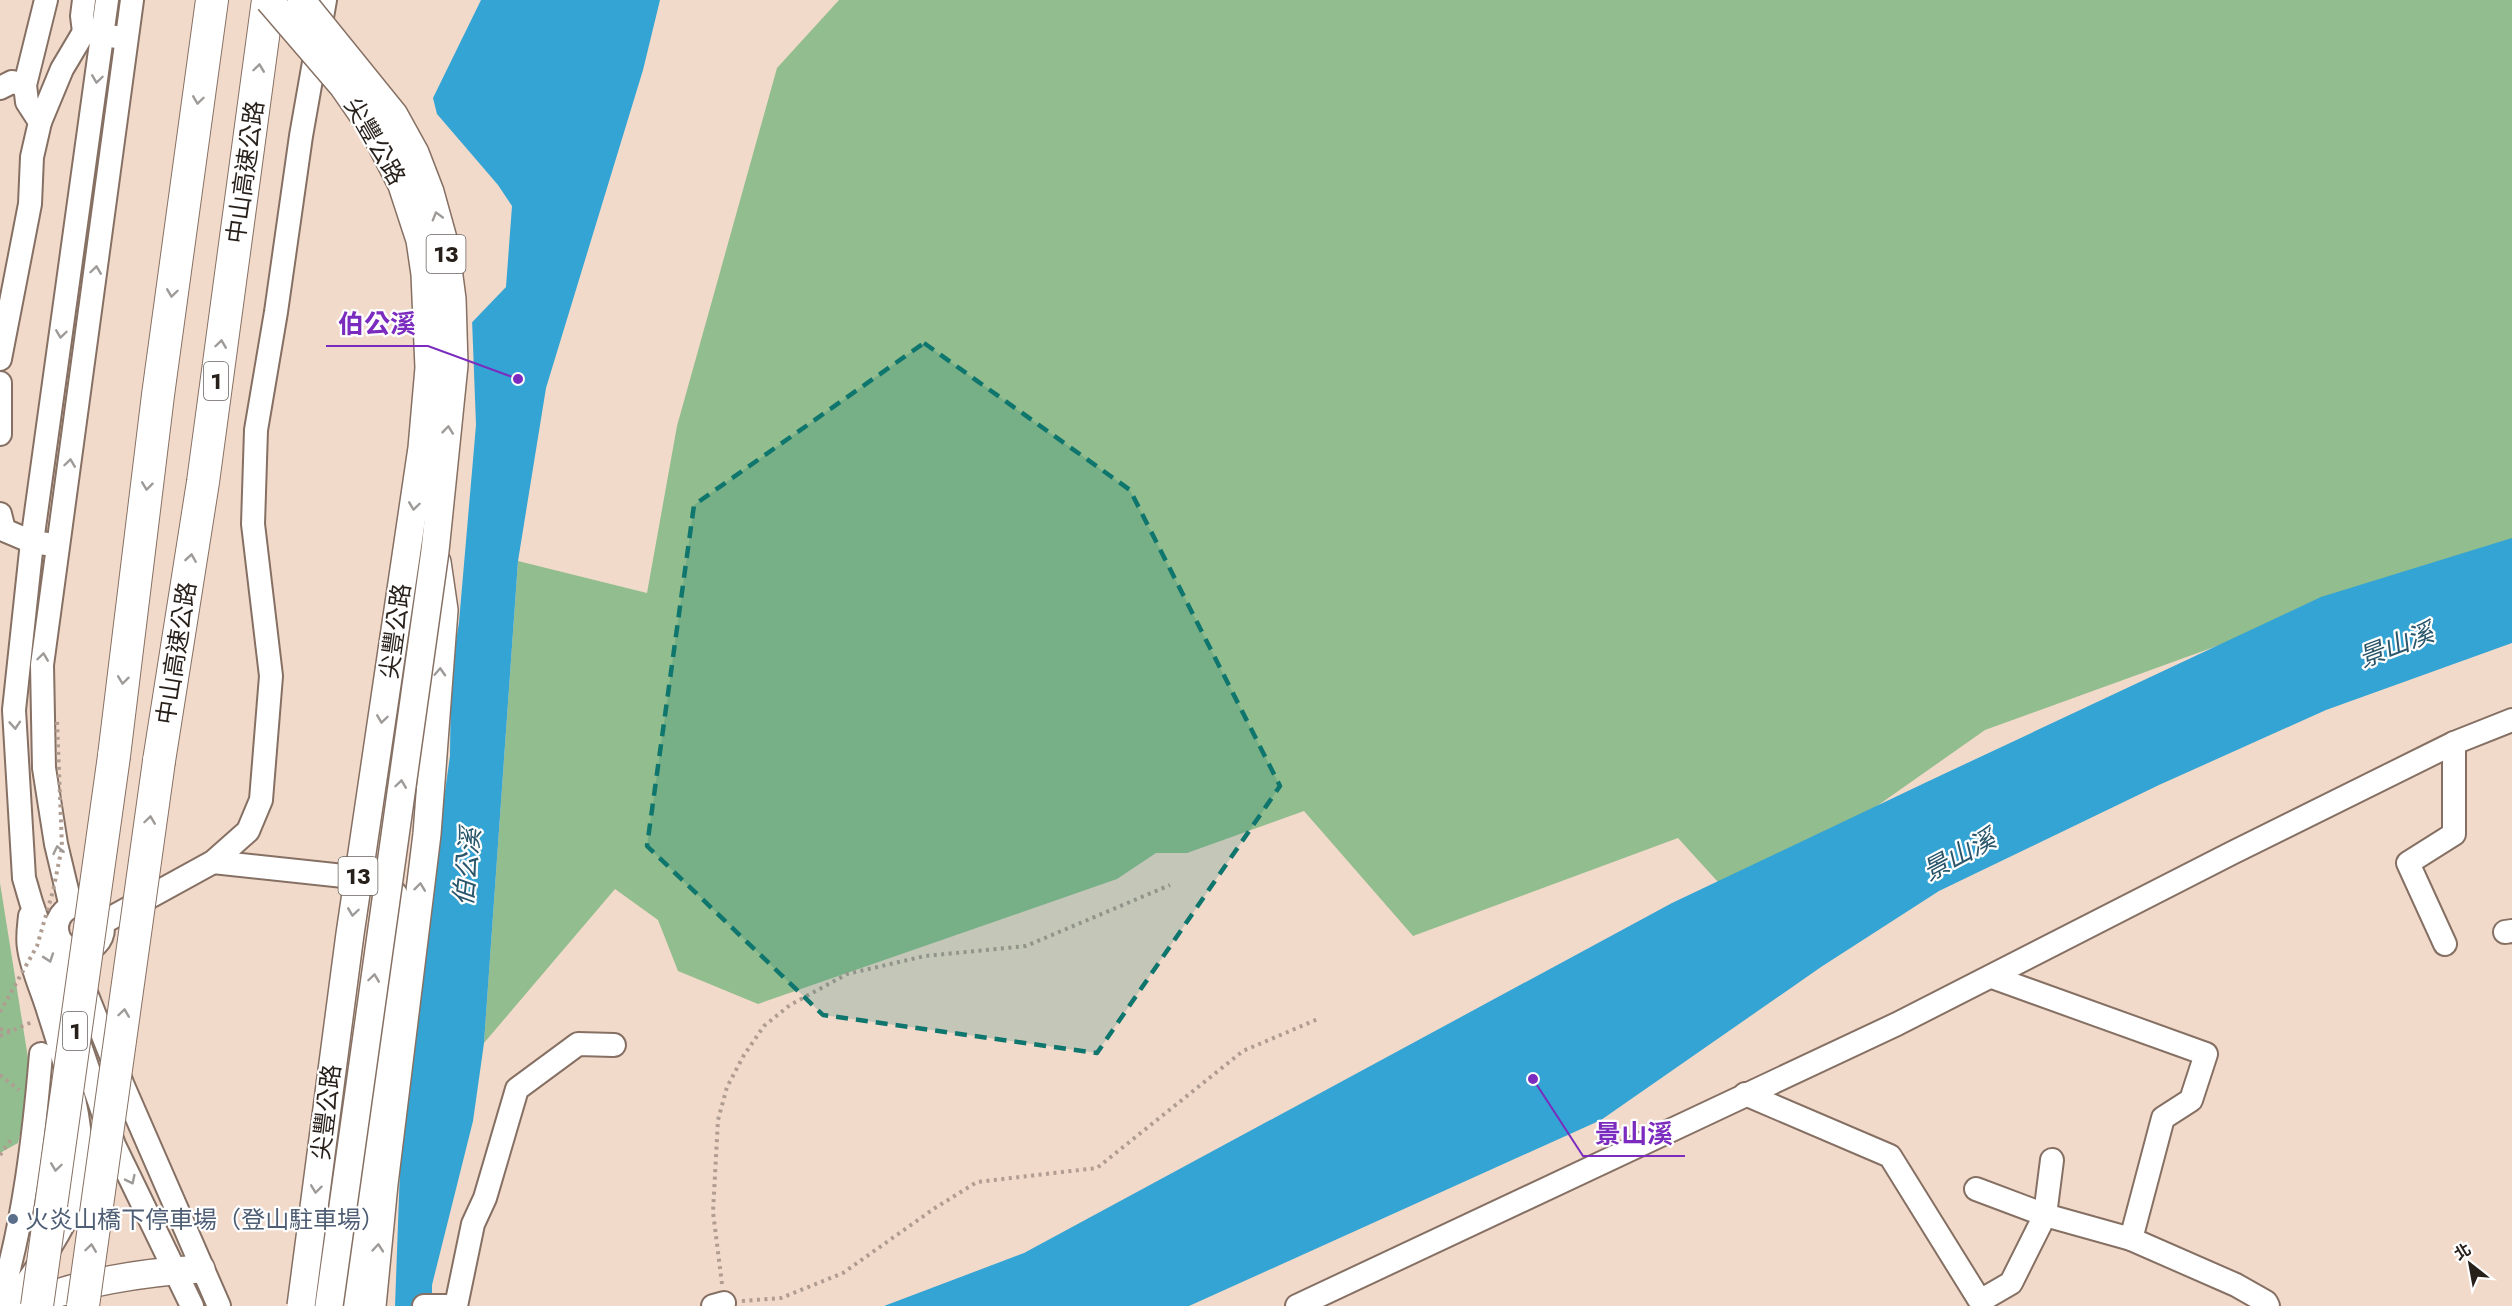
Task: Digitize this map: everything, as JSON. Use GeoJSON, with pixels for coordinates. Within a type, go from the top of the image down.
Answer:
{"type":"FeatureCollection","features":[{"type":"Feature","properties":{"kind":"highway","name":"中山高速公路"},"geometry":{"type":"LineString","coordinates":[[37,1306],[114,756],[158,395],[212,0]]}},
{"type":"Feature","properties":{"kind":"highway","name":"中山高速公路"},"geometry":{"type":"LineString","coordinates":[[83,1306],[159,761],[203,482],[268,0]]}},
{"type":"Feature","properties":{"kind":"main road","name":"尖豐公路"},"geometry":{"type":"LineString","coordinates":[[268,0],[343,86],[375,132],[402,185],[420,240],[425,274],[429,368],[422,448],[350,934],[301,1306]]}},
{"type":"Feature","properties":{"kind":"main road","name":"尖豐公路"},"geometry":{"type":"LineString","coordinates":[[301,0],[394,115],[415,153],[445,246],[453,299],[454,365],[435,551],[329,1306]]}},
{"type":"Feature","properties":{"kind":"main road"},"geometry":{"type":"LineString","coordinates":[[372,1306],[384,1184],[427,834],[440,682],[444,610],[435,551]]}},
{"type":"Feature","properties":{"kind":"main road"},"geometry":{"type":"LineString","coordinates":[[26,1306],[50,1294],[174,1271],[201,1269]]}},
{"type":"Feature","properties":{"kind":"street"},"geometry":{"type":"LineString","coordinates":[[40,122],[27,102],[25,85],[46,0]]}},
{"type":"Feature","properties":{"kind":"street"},"geometry":{"type":"LineString","coordinates":[[84,0],[82,16],[94,34],[127,38]]}},
{"type":"Feature","properties":{"kind":"street"},"geometry":{"type":"LineString","coordinates":[[107,0],[94,34],[32,542],[14,711],[24,878],[30,902],[114,1145],[192,1306]]}},
{"type":"Feature","properties":{"kind":"street"},"geometry":{"type":"LineString","coordinates":[[71,907],[56,844],[44,768],[42,665],[132,0]]}},
{"type":"Feature","properties":{"kind":"street"},"geometry":{"type":"LineString","coordinates":[[102,923],[213,862],[248,831],[261,800],[271,676],[253,524],[256,430],[276,312],[301,136],[325,0]]}},
{"type":"Feature","properties":{"kind":"street"},"geometry":{"type":"LineString","coordinates":[[0,359],[30,204],[32,157],[40,122],[62,69],[94,34]]}},
{"type":"Feature","properties":{"kind":"street"},"geometry":{"type":"LineString","coordinates":[[0,88],[12,82],[25,85]]}},
{"type":"Feature","properties":{"kind":"street"},"geometry":{"type":"LineString","coordinates":[[0,383],[0,434]]}},
{"type":"Feature","properties":{"kind":"street"},"geometry":{"type":"LineString","coordinates":[[1,525],[32,542],[59,545]]}},
{"type":"Feature","properties":{"kind":"street"},"geometry":{"type":"LineString","coordinates":[[1297,1306],[1897,1024],[2454,743],[2512,720]]}},
{"type":"Feature","properties":{"kind":"street"},"geometry":{"type":"LineString","coordinates":[[2445,944],[2408,863],[2454,834],[2454,743]]}},
{"type":"Feature","properties":{"kind":"street"},"geometry":{"type":"LineString","coordinates":[[213,862],[381,880],[396,894],[402,915],[375,1098],[349,1305]]}},
{"type":"Feature","properties":{"kind":"street"},"geometry":{"type":"LineString","coordinates":[[8,1306],[23,1289],[56,1235],[71,1207],[80,1181],[79,1133],[67,1073],[28,947],[30,902]]}},
{"type":"Feature","properties":{"kind":"street"},"geometry":{"type":"LineString","coordinates":[[68,948],[83,951],[90,948],[100,938],[102,923],[99,916],[86,906],[71,907],[60,917],[57,930],[59,938],[68,948],[130,1102],[219,1306]]}},
{"type":"Feature","properties":{"kind":"street"},"geometry":{"type":"LineString","coordinates":[[1992,977],[2206,1054],[2191,1100],[2163,1118],[2131,1239]]}},
{"type":"Feature","properties":{"kind":"street"},"geometry":{"type":"LineString","coordinates":[[456,1306],[473,1224],[485,1198],[516,1089],[578,1044],[614,1045]]}},
{"type":"Feature","properties":{"kind":"street"},"geometry":{"type":"LineString","coordinates":[[0,1302],[12,1262],[34,1140],[41,1054]]}},
{"type":"Feature","properties":{"kind":"street"},"geometry":{"type":"LineString","coordinates":[[1745,1094],[1890,1156],[1980,1301],[2011,1283],[2045,1215],[2052,1160]]}},
{"type":"Feature","properties":{"kind":"street"},"geometry":{"type":"LineString","coordinates":[[103,1115],[130,1102]]}},
{"type":"Feature","properties":{"kind":"street"},"geometry":{"type":"LineString","coordinates":[[1976,1189],[2045,1215],[2131,1239],[2236,1286],[2266,1302],[2268,1306]]}},
{"type":"Feature","properties":{"kind":"street"},"geometry":{"type":"LineString","coordinates":[[340,1306],[364,1306]]}},
{"type":"Feature","properties":{"kind":"street"},"geometry":{"type":"LineString","coordinates":[[424,1306],[449,1306]]}},
{"type":"Feature","properties":{"kind":"path"},"geometry":{"type":"LineString","coordinates":[[0,1012],[37,946],[53,891],[62,847],[57,721]]}},
{"type":"Feature","properties":{"kind":"path"},"geometry":{"type":"LineString","coordinates":[[1170,885],[1026,946],[925,956],[847,974],[790,1005],[764,1026],[744,1055],[727,1087],[718,1120],[713,1212],[718,1305],[781,1298],[843,1274],[935,1208],[977,1182],[1097,1168],[1243,1051],[1318,1019]]}},
{"type":"Feature","properties":{"kind":"path"},"geometry":{"type":"LineString","coordinates":[[0,1036],[27,1024]]}},
{"type":"Feature","properties":{"kind":"path"},"geometry":{"type":"LineString","coordinates":[[0,1029],[12,1031]]}},
{"type":"Feature","properties":{"kind":"highlighted area"},"geometry":{"type":"Polygon","coordinates":[[[924,343],[1130,490],[1280,786],[1097,1053],[823,1015],[647,846],[694,505],[924,343]]]}},
{"type":"Feature","properties":{"kind":"green space"},"geometry":{"type":"Polygon","coordinates":[[[839,0],[2512,0],[2512,539],[1985,730],[1749,896],[1718,882],[1678,838],[1413,936],[1304,811],[1187,853],[1156,853],[1117,879],[758,1004],[678,971],[658,920],[615,889],[484,1043],[518,561],[647,593],[677,426],[777,68],[839,0]]]}},
{"type":"Feature","properties":{"kind":"green space"},"geometry":{"type":"Polygon","coordinates":[[[0,883],[32,1083],[18,1143],[0,1153],[0,883]]]}},
{"type":"Feature","properties":{"kind":"water"},"geometry":{"type":"Polygon","coordinates":[[[481,0],[660,0],[643,70],[546,388],[518,561],[484,1043],[473,1121],[432,1285],[432,1306],[395,1306],[403,1087],[450,756],[455,340],[506,287],[512,206],[498,185],[437,114],[433,98],[481,0]]]}},
{"type":"Feature","properties":{"kind":"water"},"geometry":{"type":"Polygon","coordinates":[[[2512,538],[2512,643],[2326,710],[2159,785],[1939,891],[1821,967],[1601,1120],[1189,1306],[884,1306],[1024,1253],[1672,903],[1931,780],[2321,597],[2512,538]]]}},
{"type":"Feature","properties":{"kind":"pier"},"geometry":{"type":"Polygon","coordinates":[[[472,319],[476,425],[459,622],[448,694],[416,619],[423,434],[453,339],[472,319]]]}},
{"type":"Feature","properties":{"kind":"place","name":"伯公溪"},"geometry":{"type":"Point","coordinates":[518,379]}},
{"type":"Feature","properties":{"kind":"place","name":"景山溪"},"geometry":{"type":"Point","coordinates":[1533,1079]}},
{"type":"Feature","properties":{"kind":"place","name":"火炎山橋下停車場（登山駐車場）"},"geometry":{"type":"Point","coordinates":[13,1219]}}]}
